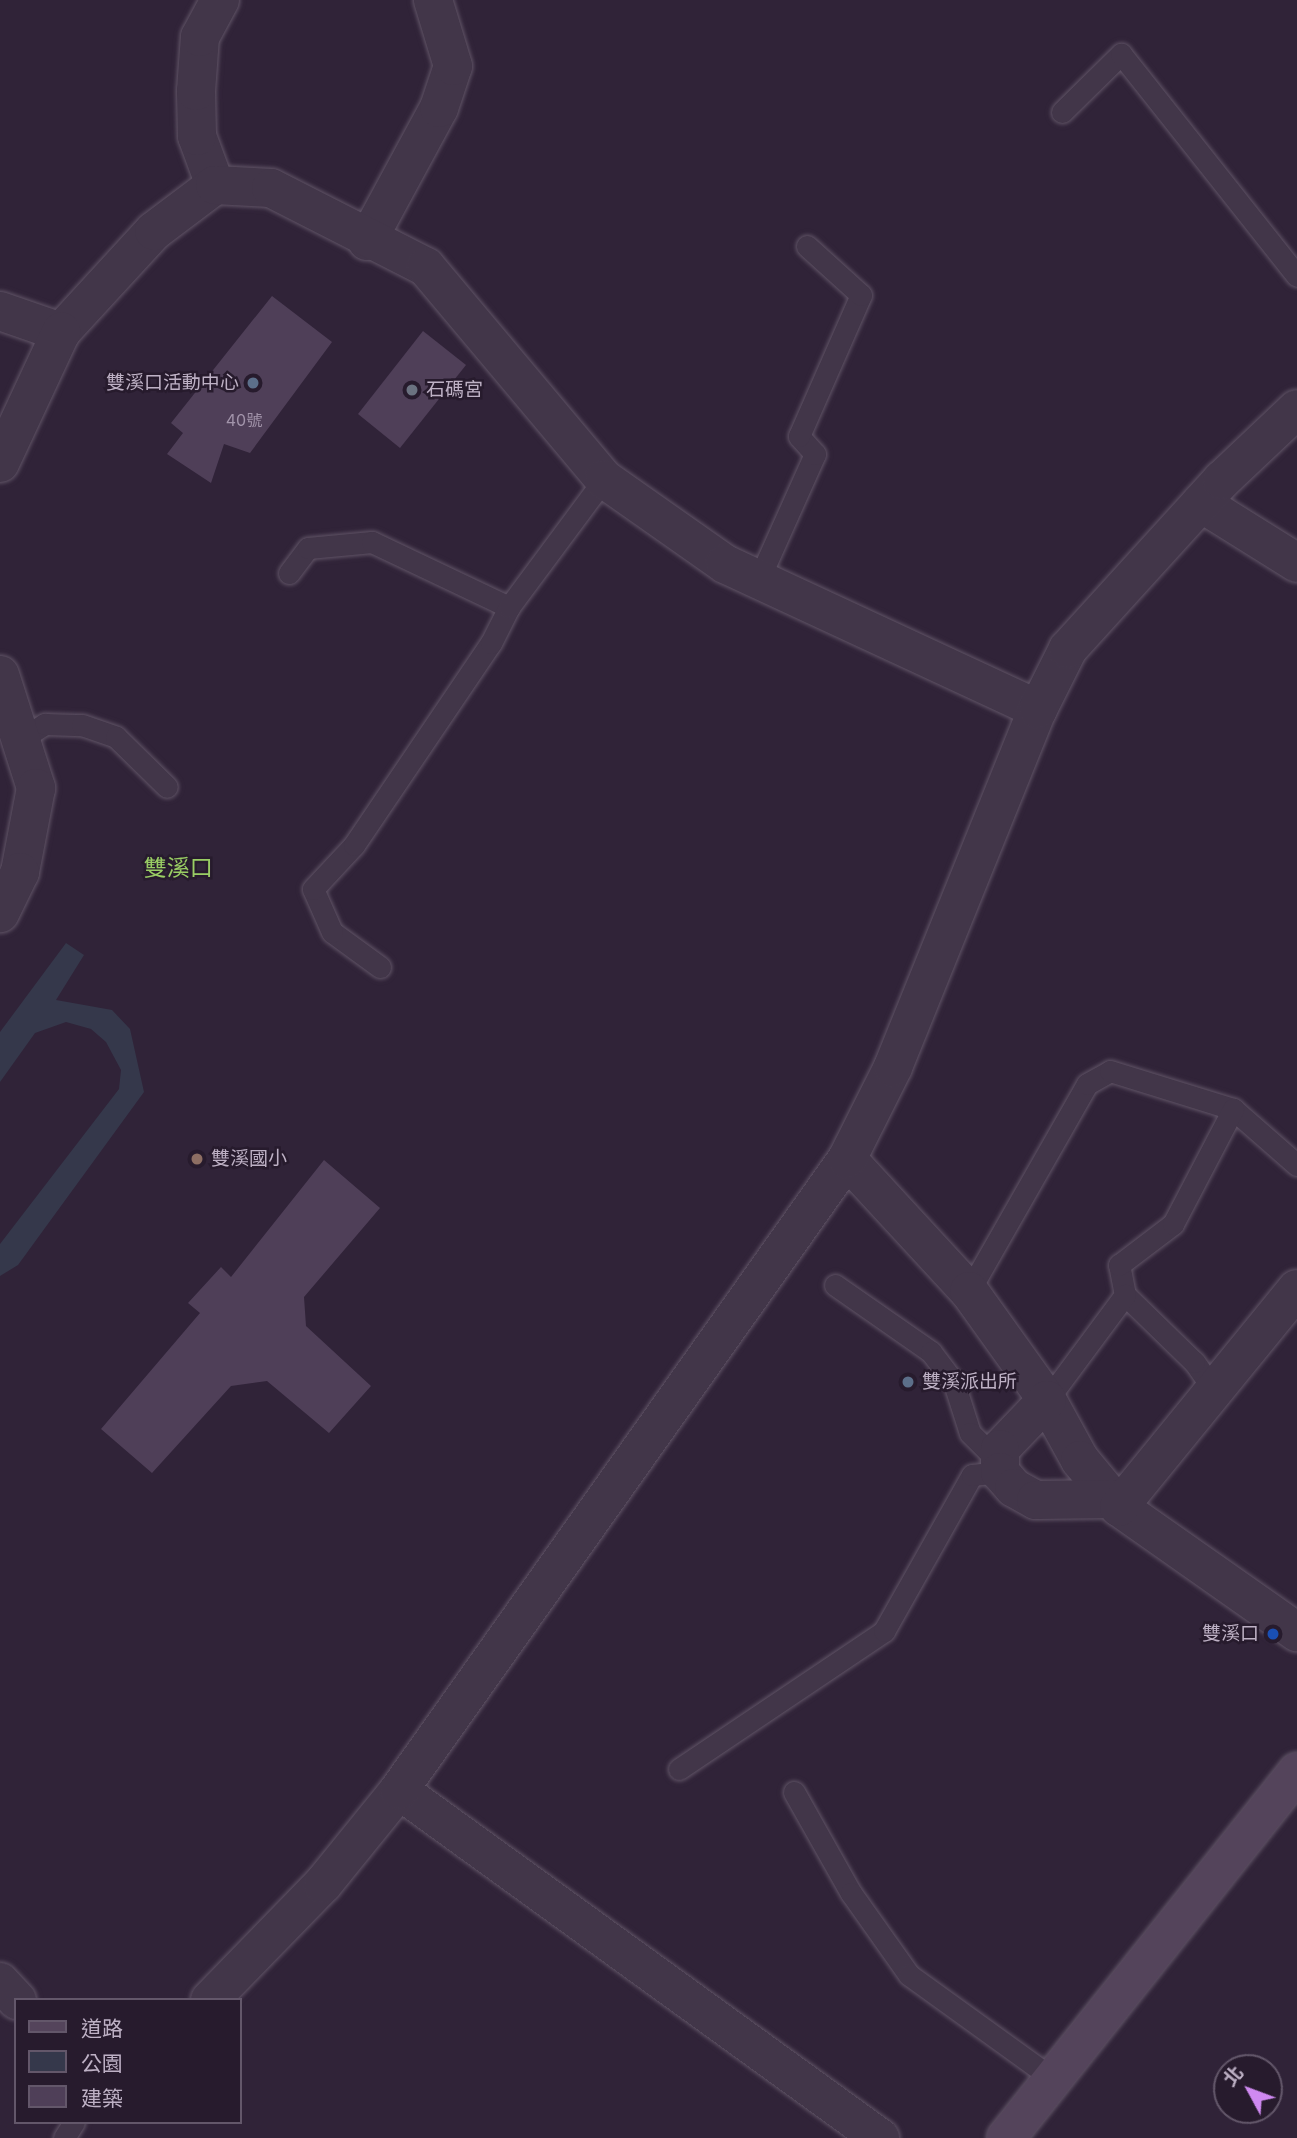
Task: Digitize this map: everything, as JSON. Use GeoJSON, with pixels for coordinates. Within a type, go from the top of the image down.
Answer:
{"type":"FeatureCollection","features":[{"type":"Feature","properties":{"kind":"street"},"geometry":{"type":"LineString","coordinates":[[215,185],[197,136],[196,91],[200,37],[220,0]]}},
{"type":"Feature","properties":{"kind":"street"},"geometry":{"type":"LineString","coordinates":[[367,241],[439,108],[453,66],[433,0]]}},
{"type":"Feature","properties":{"kind":"street"},"geometry":{"type":"LineString","coordinates":[[0,463],[61,332],[154,231],[215,185],[271,188],[367,241],[426,267],[604,479],[725,564],[1038,709]]}},
{"type":"Feature","properties":{"kind":"street"},"geometry":{"type":"LineString","coordinates":[[0,311],[61,332]]}},
{"type":"Feature","properties":{"kind":"street"},"geometry":{"type":"LineString","coordinates":[[212,1998],[323,1884],[399,1790],[847,1159],[893,1067],[1038,709],[1068,649],[1201,503],[1297,409]]}},
{"type":"Feature","properties":{"kind":"street"},"geometry":{"type":"LineString","coordinates":[[1201,503],[1297,563]]}},
{"type":"Feature","properties":{"kind":"street"},"geometry":{"type":"LineString","coordinates":[[0,675],[36,788],[20,872],[0,913]]}},
{"type":"Feature","properties":{"kind":"street"},"geometry":{"type":"LineString","coordinates":[[847,1159],[969,1291],[1047,1400],[1080,1460],[1116,1503],[1297,1632]]}},
{"type":"Feature","properties":{"kind":"street"},"geometry":{"type":"LineString","coordinates":[[1047,1400],[1011,1433],[998,1466],[1014,1489],[1036,1500],[1116,1503],[1216,1393],[1297,1289]]}},
{"type":"Feature","properties":{"kind":"street"},"geometry":{"type":"LineString","coordinates":[[1006,2138],[1297,1772]]}},
{"type":"Feature","properties":{"kind":"street"},"geometry":{"type":"LineString","coordinates":[[399,1790],[880,2138]]}},
{"type":"Feature","properties":{"kind":"street"},"geometry":{"type":"LineString","coordinates":[[0,1982],[15,1998]]}},
{"type":"Feature","properties":{"kind":"lane"},"geometry":{"type":"LineString","coordinates":[[1062,112],[1121,54],[1297,276]]}},
{"type":"Feature","properties":{"kind":"lane"},"geometry":{"type":"LineString","coordinates":[[760,579],[815,454],[799,436],[861,295],[807,246]]}},
{"type":"Feature","properties":{"kind":"lane"},"geometry":{"type":"LineString","coordinates":[[380,967],[332,932],[313,889],[354,845],[491,643],[509,607],[604,479]]}},
{"type":"Feature","properties":{"kind":"lane"},"geometry":{"type":"LineString","coordinates":[[289,573],[308,548],[372,542],[509,607]]}},
{"type":"Feature","properties":{"kind":"lane"},"geometry":{"type":"LineString","coordinates":[[20,740],[46,724],[82,725],[116,737],[167,787]]}},
{"type":"Feature","properties":{"kind":"lane"},"geometry":{"type":"LineString","coordinates":[[969,1291],[1087,1084],[1110,1071],[1233,1109],[1297,1165]]}},
{"type":"Feature","properties":{"kind":"lane"},"geometry":{"type":"LineString","coordinates":[[1216,1393],[1194,1362],[1125,1295],[1119,1265],[1173,1224],[1233,1109]]}},
{"type":"Feature","properties":{"kind":"lane"},"geometry":{"type":"LineString","coordinates":[[679,1769],[884,1631],[972,1475],[998,1466],[970,1433],[954,1383],[931,1353],[835,1285]]}},
{"type":"Feature","properties":{"kind":"lane"},"geometry":{"type":"LineString","coordinates":[[1047,1400],[1125,1295]]}},
{"type":"Feature","properties":{"kind":"lane"},"geometry":{"type":"LineString","coordinates":[[794,1792],[851,1893],[909,1975],[1052,2078]]}},
{"type":"Feature","properties":{"kind":"green space"},"geometry":{"type":"Polygon","coordinates":[[[66,943],[84,955],[56,1000],[112,1010],[130,1029],[144,1092],[18,1265],[0,1276],[0,1244],[119,1089],[121,1070],[106,1042],[91,1029],[66,1022],[35,1033],[0,1082],[0,1032],[66,943]]]}},
{"type":"Feature","properties":{"kind":"building","name":"雙溪口活動中心"},"geometry":{"type":"Polygon","coordinates":[[[272,296],[332,342],[250,453],[224,444],[211,483],[167,454],[183,433],[171,423],[272,296]]]}},
{"type":"Feature","properties":{"kind":"building","name":"石碼宮"},"geometry":{"type":"Polygon","coordinates":[[[423,331],[466,365],[400,448],[358,414],[423,331]]]}},
{"type":"Feature","properties":{"kind":"building"},"geometry":{"type":"Polygon","coordinates":[[[324,1160],[380,1208],[304,1297],[306,1326],[371,1386],[329,1433],[267,1381],[231,1386],[152,1473],[101,1429],[200,1313],[188,1303],[221,1267],[231,1277],[324,1160]]]}},
{"type":"Feature","properties":{"kind":"place","name":"雙溪口活動中心"},"geometry":{"type":"Point","coordinates":[253,383]}},
{"type":"Feature","properties":{"kind":"place","name":"石碼宮"},"geometry":{"type":"Point","coordinates":[412,390]}},
{"type":"Feature","properties":{"kind":"place","name":"雙溪國小"},"geometry":{"type":"Point","coordinates":[197,1159]}},
{"type":"Feature","properties":{"kind":"place","name":"雙溪派出所"},"geometry":{"type":"Point","coordinates":[908,1382]}},
{"type":"Feature","properties":{"kind":"place","name":"雙溪口"},"geometry":{"type":"Point","coordinates":[1273,1634]}},
{"type":"Feature","properties":{"kind":"district","name":"雙溪口"},"geometry":{"type":"Point","coordinates":[178,868]}}]}
